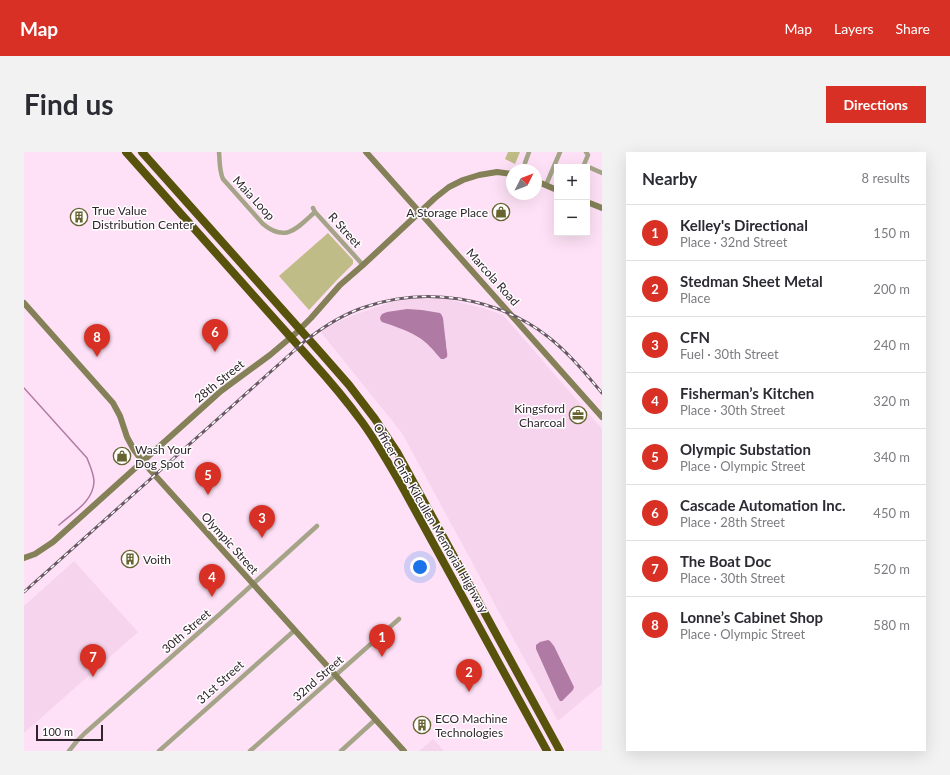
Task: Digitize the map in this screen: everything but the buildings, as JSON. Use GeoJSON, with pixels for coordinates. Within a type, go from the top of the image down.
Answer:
{"type":"FeatureCollection","features":[{"type":"Feature","properties":{"kind":"highway","name":"Officer Chris Kilcullen Memorial Highway"},"geometry":{"type":"LineString","coordinates":[[126,152],[337,389],[362,422],[404,490],[546,750]]}},
{"type":"Feature","properties":{"kind":"highway","name":"Officer Chris Kilcullen Memorial Highway"},"geometry":{"type":"LineString","coordinates":[[142,152],[349,385],[375,419],[397,452],[547,728],[562,751]]}},
{"type":"Feature","properties":{"kind":"main road","name":"Marcola Road"},"geometry":{"type":"LineString","coordinates":[[366,152],[602,417]]}},
{"type":"Feature","properties":{"kind":"main road"},"geometry":{"type":"LineString","coordinates":[[420,212],[449,187],[463,180],[479,175],[497,172],[506,173]]}},
{"type":"Feature","properties":{"kind":"main road"},"geometry":{"type":"LineString","coordinates":[[542,183],[554,189]]}},
{"type":"Feature","properties":{"kind":"main road"},"geometry":{"type":"LineString","coordinates":[[590,203],[602,208]]}},
{"type":"Feature","properties":{"kind":"main road","name":"28th Street"},"geometry":{"type":"LineString","coordinates":[[24,558],[36,554],[53,542],[221,391],[270,355],[311,318],[340,285],[420,212]]}},
{"type":"Feature","properties":{"kind":"main road","name":"Olympic Street"},"geometry":{"type":"LineString","coordinates":[[24,303],[113,404],[120,416],[127,437],[142,462],[404,751]]}},
{"type":"Feature","properties":{"kind":"street","name":"Maia Loop"},"geometry":{"type":"LineString","coordinates":[[219,152],[220,168],[224,179],[268,229],[281,234],[295,230],[314,210]]}},
{"type":"Feature","properties":{"kind":"street"},"geometry":{"type":"LineString","coordinates":[[525,162],[529,152]]}},
{"type":"Feature","properties":{"kind":"street"},"geometry":{"type":"LineString","coordinates":[[546,185],[560,152]]}},
{"type":"Feature","properties":{"kind":"street"},"geometry":{"type":"LineString","coordinates":[[584,164],[588,155],[586,152]]}},
{"type":"Feature","properties":{"kind":"street"},"geometry":{"type":"LineString","coordinates":[[590,169],[602,174]]}},
{"type":"Feature","properties":{"kind":"street","name":"R Street"},"geometry":{"type":"LineString","coordinates":[[314,210],[363,265]]}},
{"type":"Feature","properties":{"kind":"street","name":"30th Street"},"geometry":{"type":"LineString","coordinates":[[69,751],[85,733],[317,526]]}},
{"type":"Feature","properties":{"kind":"street","name":"32nd Street"},"geometry":{"type":"LineString","coordinates":[[250,751],[399,619]]}},
{"type":"Feature","properties":{"kind":"street","name":"31st Street"},"geometry":{"type":"LineString","coordinates":[[159,751],[295,630]]}},
{"type":"Feature","properties":{"kind":"street"},"geometry":{"type":"LineString","coordinates":[[341,751],[375,720]]}},
{"type":"Feature","properties":{"kind":"shaded area"},"geometry":{"type":"Polygon","coordinates":[[[508,152],[520,152],[515,164],[505,159],[508,152]]]}},
{"type":"Feature","properties":{"kind":"shaded area"},"geometry":{"type":"Polygon","coordinates":[[[328,233],[353,260],[353,264],[309,310],[279,276],[328,233]]]}},
{"type":"Feature","properties":{"kind":"shaded area"},"geometry":{"type":"Polygon","coordinates":[[[442,298],[483,308],[503,315],[602,429],[602,684],[558,721],[402,433],[319,330],[354,315],[400,299],[442,298]]]}},
{"type":"Feature","properties":{"kind":"shaded area"},"geometry":{"type":"Polygon","coordinates":[[[407,309],[441,314],[443,318],[447,357],[441,359],[421,339],[405,330],[380,320],[382,314],[407,309]]]}},
{"type":"Feature","properties":{"kind":"shaded area"},"geometry":{"type":"Polygon","coordinates":[[[74,561],[138,632],[24,733],[24,606],[74,561]]]}},
{"type":"Feature","properties":{"kind":"shaded area"},"geometry":{"type":"Polygon","coordinates":[[[548,640],[554,646],[574,687],[562,701],[558,698],[536,649],[536,645],[540,642],[548,640]]]}},
{"type":"Feature","properties":{"kind":"shaded area"},"geometry":{"type":"Polygon","coordinates":[[[433,739],[444,751],[419,751],[433,739]]]}},
{"type":"Feature","properties":{"kind":"waterway"},"geometry":{"type":"LineString","coordinates":[[24,388],[87,458],[93,473],[94,482],[90,495],[81,506],[59,525]]}},
{"type":"Feature","properties":{"kind":"railway"},"geometry":{"type":"LineString","coordinates":[[24,592],[305,341],[334,321],[365,307],[412,297],[436,297],[460,299],[483,304],[506,312],[527,323],[555,342],[576,363],[602,393]]}},
{"type":"Feature","properties":{"kind":"place","name":"A Storage Place"},"geometry":{"type":"Point","coordinates":[501,212]}},
{"type":"Feature","properties":{"kind":"place","name":"True Value Distribution Center"},"geometry":{"type":"Point","coordinates":[79,217]}},
{"type":"Feature","properties":{"kind":"place","name":"Cascade Automation Inc."},"geometry":{"type":"Point","coordinates":[215,352]}},
{"type":"Feature","properties":{"kind":"place","name":"Lonne’s Cabinet Shop"},"geometry":{"type":"Point","coordinates":[97,357]}},
{"type":"Feature","properties":{"kind":"place","name":"Kingsford Charcoal"},"geometry":{"type":"Point","coordinates":[578,415]}},
{"type":"Feature","properties":{"kind":"place","name":"Wash Your Dog Spot"},"geometry":{"type":"Point","coordinates":[122,456]}},
{"type":"Feature","properties":{"kind":"place","name":"Olympic Substation"},"geometry":{"type":"Point","coordinates":[208,495]}},
{"type":"Feature","properties":{"kind":"place","name":"CFN"},"geometry":{"type":"Point","coordinates":[262,538]}},
{"type":"Feature","properties":{"kind":"place","name":"Voith"},"geometry":{"type":"Point","coordinates":[130,559]}},
{"type":"Feature","properties":{"kind":"place","name":"Fisherman’s Kitchen"},"geometry":{"type":"Point","coordinates":[212,597]}},
{"type":"Feature","properties":{"kind":"place","name":"Kelley's Directional"},"geometry":{"type":"Point","coordinates":[382,657]}},
{"type":"Feature","properties":{"kind":"place","name":"The Boat Doc"},"geometry":{"type":"Point","coordinates":[93,677]}},
{"type":"Feature","properties":{"kind":"place","name":"Stedman Sheet Metal"},"geometry":{"type":"Point","coordinates":[469,692]}},
{"type":"Feature","properties":{"kind":"place","name":"ECO Machine Technologies"},"geometry":{"type":"Point","coordinates":[422,725]}}]}
